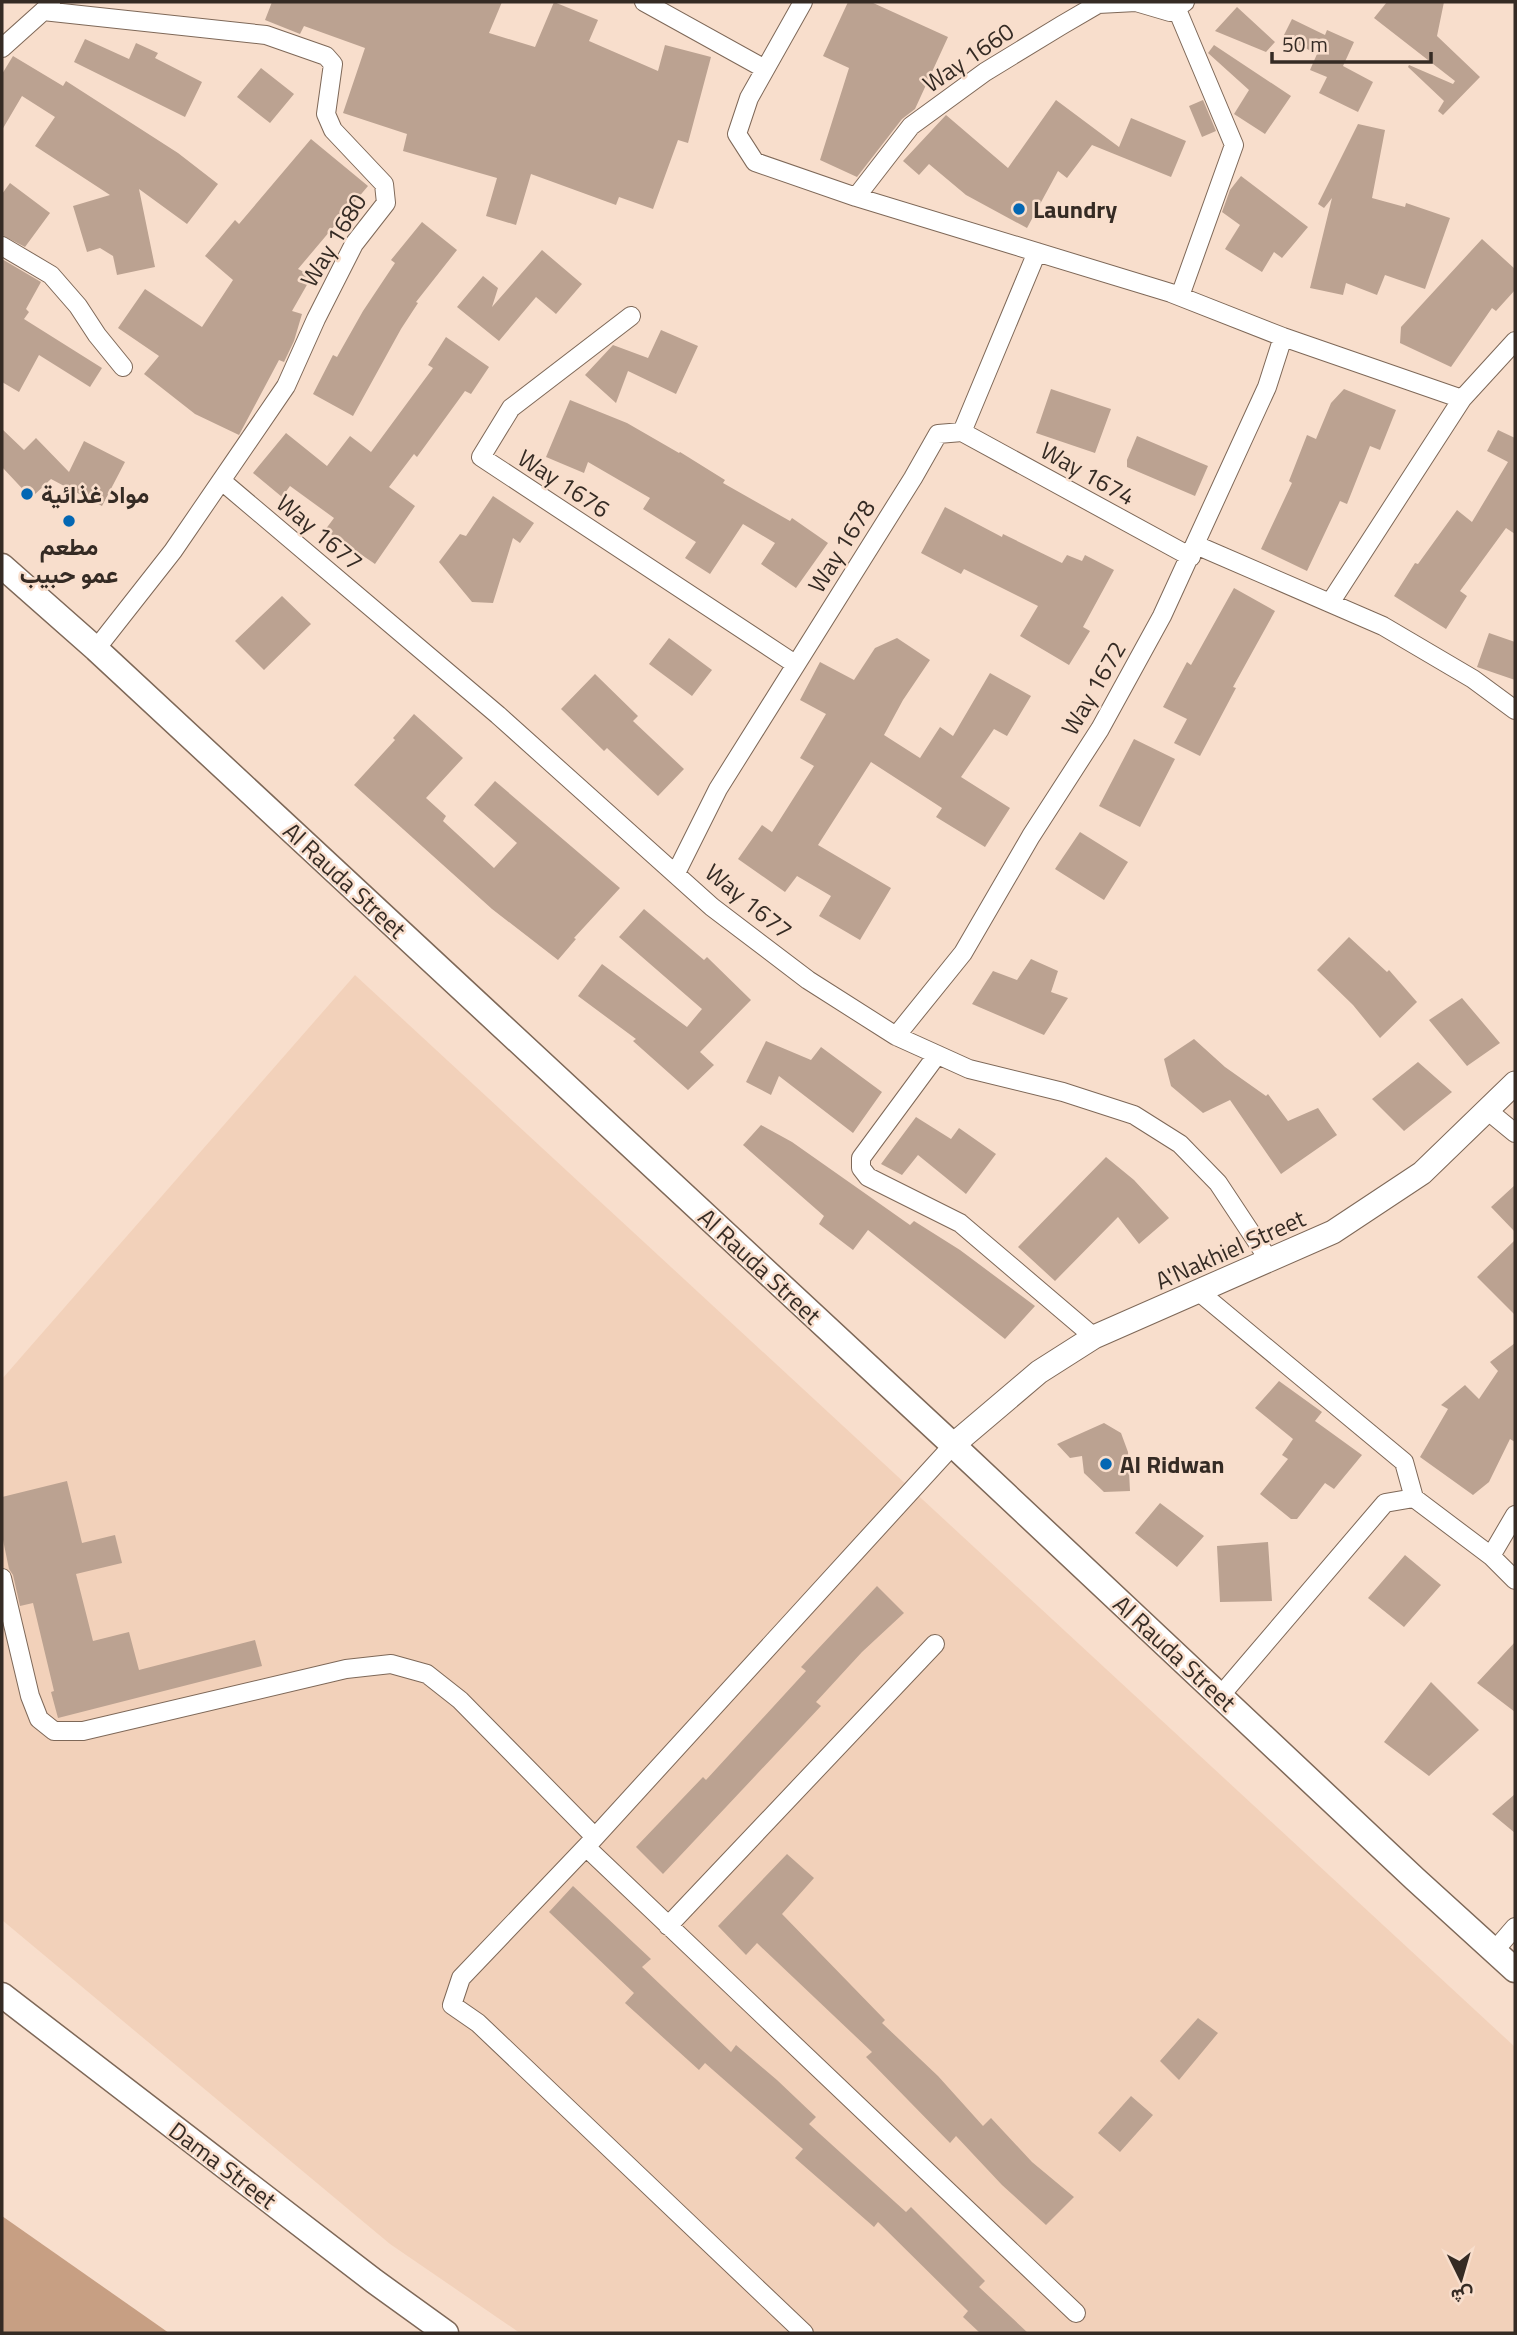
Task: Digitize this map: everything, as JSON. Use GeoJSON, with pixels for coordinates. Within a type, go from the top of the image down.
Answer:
{"type":"FeatureCollection","features":[{"type":"Feature","properties":{"kind":"main road","name":"Al Rauda Street"},"geometry":{"type":"LineString","coordinates":[[2,566],[96,649],[1515,1970]]}},
{"type":"Feature","properties":{"kind":"main road","name":"Dama Street"},"geometry":{"type":"LineString","coordinates":[[2,1996],[363,2273],[446,2333]]}},
{"type":"Feature","properties":{"kind":"street"},"geometry":{"type":"LineString","coordinates":[[644,2],[765,69]]}},
{"type":"Feature","properties":{"kind":"street"},"geometry":{"type":"LineString","coordinates":[[803,2],[749,98],[737,134],[755,162],[856,197],[1180,296],[1283,337],[1462,399]]}},
{"type":"Feature","properties":{"kind":"street","name":"Way 1660"},"geometry":{"type":"LineString","coordinates":[[856,197],[911,126],[985,72],[1062,24],[1098,4],[1136,2],[1170,12],[1181,5],[1234,145],[1180,296]]}},
{"type":"Feature","properties":{"kind":"street"},"geometry":{"type":"LineString","coordinates":[[2,48],[49,6]]}},
{"type":"Feature","properties":{"kind":"street","name":"Way 1680"},"geometry":{"type":"LineString","coordinates":[[49,6],[266,35],[326,56],[333,64],[326,114],[333,130],[384,184],[386,203],[354,244],[316,319],[286,387],[173,551],[96,649]]}},
{"type":"Feature","properties":{"kind":"street"},"geometry":{"type":"LineString","coordinates":[[2,246],[51,275],[78,306],[123,367]]}},
{"type":"Feature","properties":{"kind":"street"},"geometry":{"type":"LineString","coordinates":[[962,432],[1037,252]]}},
{"type":"Feature","properties":{"kind":"street","name":"Way 1676"},"geometry":{"type":"LineString","coordinates":[[631,316],[511,408],[481,457],[796,664]]}},
{"type":"Feature","properties":{"kind":"street","name":"Way 1672"},"geometry":{"type":"LineString","coordinates":[[896,1037],[963,953],[1031,836],[1100,729],[1194,551],[1267,387],[1283,337]]}},
{"type":"Feature","properties":{"kind":"street"},"geometry":{"type":"LineString","coordinates":[[1330,603],[1462,399],[1515,341]]}},
{"type":"Feature","properties":{"kind":"street","name":"Way 1674"},"geometry":{"type":"LineString","coordinates":[[962,432],[1194,551],[1383,626],[1473,680],[1515,710]]}},
{"type":"Feature","properties":{"kind":"street","name":"Way 1678"},"geometry":{"type":"LineString","coordinates":[[676,873],[718,789],[938,434],[962,432]]}},
{"type":"Feature","properties":{"kind":"street","name":"Way 1677"},"geometry":{"type":"LineString","coordinates":[[223,482],[498,715],[712,906],[808,980],[896,1037],[969,1069],[1063,1092],[1134,1115],[1181,1144],[1218,1183],[1269,1260]]}},
{"type":"Feature","properties":{"kind":"street"},"geometry":{"type":"LineString","coordinates":[[937,1055],[860,1158],[861,1168],[868,1177],[960,1223],[1094,1337]]}},
{"type":"Feature","properties":{"kind":"street","name":"A'Nakhiel Street"},"geometry":{"type":"LineString","coordinates":[[953,1445],[1039,1372],[1094,1337],[1333,1233],[1422,1173],[1515,1083]]}},
{"type":"Feature","properties":{"kind":"street"},"geometry":{"type":"LineString","coordinates":[[1487,1110],[1515,1133]]}},
{"type":"Feature","properties":{"kind":"street"},"geometry":{"type":"LineString","coordinates":[[1198,1291],[1404,1462],[1414,1498],[1491,1556],[1515,1580]]}},
{"type":"Feature","properties":{"kind":"street"},"geometry":{"type":"LineString","coordinates":[[804,2333],[478,2023],[452,2005],[461,1978],[590,1842],[953,1445]]}},
{"type":"Feature","properties":{"kind":"street"},"geometry":{"type":"LineString","coordinates":[[1221,1695],[1385,1503],[1414,1498]]}},
{"type":"Feature","properties":{"kind":"street"},"geometry":{"type":"LineString","coordinates":[[1491,1556],[1515,1514]]}},
{"type":"Feature","properties":{"kind":"street"},"geometry":{"type":"LineString","coordinates":[[2,1578],[30,1696],[39,1719],[54,1731],[83,1731],[346,1669],[391,1664],[427,1674],[460,1700],[668,1926],[1076,2313]]}},
{"type":"Feature","properties":{"kind":"street"},"geometry":{"type":"LineString","coordinates":[[668,1926],[935,1644]]}},
{"type":"Feature","properties":{"kind":"street"},"geometry":{"type":"LineString","coordinates":[[1494,1950],[1515,1927]]}},
{"type":"Feature","properties":{"kind":"shaded area"},"geometry":{"type":"Polygon","coordinates":[[[355,975],[1515,2047],[1515,2333],[520,2333],[390,2244],[2,1920],[2,1379],[355,975]]]}},
{"type":"Feature","properties":{"kind":"shaded area"},"geometry":{"type":"Polygon","coordinates":[[[2,2216],[169,2333],[2,2333],[2,2216]]]}},
{"type":"Feature","properties":{"kind":"building"},"geometry":{"type":"Polygon","coordinates":[[[272,2],[502,2],[489,33],[535,47],[554,2],[598,20],[589,41],[658,71],[665,45],[711,57],[688,143],[678,140],[653,209],[619,197],[616,205],[531,174],[516,225],[486,216],[497,178],[403,151],[407,134],[343,113],[365,48],[304,26],[300,34],[265,20],[272,2]]]}},
{"type":"Feature","properties":{"kind":"building"},"geometry":{"type":"Polygon","coordinates":[[[848,2],[871,2],[948,37],[915,109],[902,119],[857,177],[820,160],[849,68],[823,56],[848,2]]]}},
{"type":"Feature","properties":{"kind":"building"},"geometry":{"type":"Polygon","coordinates":[[[1387,2],[1444,2],[1437,36],[1480,77],[1443,115],[1438,111],[1444,101],[1408,67],[1409,65],[1453,84],[1455,81],[1374,18],[1387,2]]]}},
{"type":"Feature","properties":{"kind":"building"},"geometry":{"type":"Polygon","coordinates":[[[1237,7],[1275,42],[1266,52],[1215,31],[1237,7]]]}},
{"type":"Feature","properties":{"kind":"building"},"geometry":{"type":"Polygon","coordinates":[[[1292,19],[1325,35],[1327,30],[1354,42],[1343,66],[1373,82],[1358,112],[1319,93],[1327,77],[1310,70],[1317,54],[1283,37],[1292,19]]]}},
{"type":"Feature","properties":{"kind":"building"},"geometry":{"type":"Polygon","coordinates":[[[85,39],[129,59],[136,43],[158,53],[155,58],[202,82],[185,117],[74,62],[85,39]]]}},
{"type":"Feature","properties":{"kind":"building"},"geometry":{"type":"Polygon","coordinates":[[[1214,45],[1291,96],[1265,134],[1234,114],[1249,90],[1208,53],[1214,45]]]}},
{"type":"Feature","properties":{"kind":"building"},"geometry":{"type":"Polygon","coordinates":[[[13,56],[63,86],[66,81],[178,153],[218,184],[187,224],[139,189],[155,267],[117,275],[113,256],[100,248],[87,252],[73,206],[110,195],[35,146],[55,117],[22,96],[2,130],[2,74],[13,56]]]}},
{"type":"Feature","properties":{"kind":"building"},"geometry":{"type":"Polygon","coordinates":[[[261,68],[294,94],[270,123],[237,97],[261,68]]]}},
{"type":"Feature","properties":{"kind":"building"},"geometry":{"type":"Polygon","coordinates":[[[1056,100],[1119,147],[1131,118],[1186,141],[1171,177],[1092,145],[1067,178],[1058,171],[1027,228],[966,195],[929,164],[919,175],[903,161],[946,115],[1008,168],[1056,100]]]}},
{"type":"Feature","properties":{"kind":"building"},"geometry":{"type":"Polygon","coordinates":[[[1203,100],[1216,131],[1202,137],[1189,106],[1203,100]]]}},
{"type":"Feature","properties":{"kind":"building"},"geometry":{"type":"Polygon","coordinates":[[[1358,124],[1385,130],[1372,198],[1405,207],[1406,203],[1450,218],[1425,289],[1385,275],[1377,295],[1346,283],[1343,295],[1310,288],[1332,198],[1324,208],[1318,204],[1358,124]]]}},
{"type":"Feature","properties":{"kind":"building"},"geometry":{"type":"Polygon","coordinates":[[[311,139],[368,186],[298,269],[312,276],[292,311],[302,314],[294,341],[284,362],[279,360],[239,435],[195,414],[144,374],[159,356],[118,328],[145,289],[202,327],[233,280],[205,256],[235,220],[239,224],[311,139]]]}},
{"type":"Feature","properties":{"kind":"building"},"geometry":{"type":"Polygon","coordinates":[[[1241,176],[1308,227],[1282,258],[1274,252],[1262,272],[1225,249],[1240,225],[1222,212],[1230,190],[1241,176]]]}},
{"type":"Feature","properties":{"kind":"building"},"geometry":{"type":"Polygon","coordinates":[[[10,183],[50,213],[25,247],[2,235],[2,194],[10,183]]]}},
{"type":"Feature","properties":{"kind":"building"},"geometry":{"type":"Polygon","coordinates":[[[422,222],[457,250],[416,302],[418,303],[353,416],[313,394],[333,355],[337,357],[395,263],[391,260],[422,222]]]}},
{"type":"Feature","properties":{"kind":"building"},"geometry":{"type":"Polygon","coordinates":[[[1482,239],[1515,269],[1515,290],[1496,311],[1492,308],[1451,367],[1400,343],[1401,327],[1482,239]]]}},
{"type":"Feature","properties":{"kind":"building"},"geometry":{"type":"Polygon","coordinates":[[[542,250],[582,284],[556,314],[536,297],[499,341],[457,307],[483,276],[498,288],[492,307],[542,250]]]}},
{"type":"Feature","properties":{"kind":"building"},"geometry":{"type":"Polygon","coordinates":[[[2,259],[41,282],[26,309],[29,312],[24,319],[102,368],[90,387],[39,355],[19,392],[2,382],[2,259]]]}},
{"type":"Feature","properties":{"kind":"building"},"geometry":{"type":"Polygon","coordinates":[[[661,330],[698,346],[676,394],[628,371],[616,403],[585,375],[613,345],[648,358],[661,330]]]}},
{"type":"Feature","properties":{"kind":"building"},"geometry":{"type":"Polygon","coordinates":[[[446,337],[489,367],[471,394],[465,391],[417,457],[414,454],[389,487],[415,506],[375,564],[325,530],[334,518],[290,486],[282,497],[253,473],[286,433],[327,466],[350,436],[371,452],[433,368],[428,365],[446,337]]]}},
{"type":"Feature","properties":{"kind":"building"},"geometry":{"type":"Polygon","coordinates":[[[1051,389],[1111,409],[1095,453],[1036,433],[1051,389]]]}},
{"type":"Feature","properties":{"kind":"building"},"geometry":{"type":"Polygon","coordinates":[[[1344,389],[1396,410],[1380,450],[1370,446],[1347,504],[1340,501],[1307,571],[1261,549],[1292,483],[1289,481],[1307,435],[1316,439],[1331,403],[1344,389]]]}},
{"type":"Feature","properties":{"kind":"building"},"geometry":{"type":"Polygon","coordinates":[[[570,400],[627,423],[680,452],[725,480],[723,483],[790,521],[792,518],[828,543],[796,588],[761,564],[775,543],[743,524],[710,574],[685,558],[696,542],[643,509],[650,498],[588,462],[584,473],[546,457],[570,400]]]}},
{"type":"Feature","properties":{"kind":"building"},"geometry":{"type":"Polygon","coordinates":[[[2,429],[24,450],[36,438],[69,472],[84,441],[125,462],[102,506],[51,479],[31,498],[2,467],[2,429]]]}},
{"type":"Feature","properties":{"kind":"building"},"geometry":{"type":"Polygon","coordinates":[[[1498,430],[1515,438],[1515,534],[1506,528],[1460,591],[1467,596],[1446,629],[1394,596],[1415,563],[1418,564],[1457,510],[1472,522],[1508,462],[1487,451],[1498,430]]]}},
{"type":"Feature","properties":{"kind":"building"},"geometry":{"type":"Polygon","coordinates":[[[1137,436],[1208,466],[1195,496],[1127,467],[1127,460],[1137,436]]]}},
{"type":"Feature","properties":{"kind":"building"},"geometry":{"type":"Polygon","coordinates":[[[493,496],[534,523],[520,543],[513,538],[493,603],[472,602],[439,562],[460,534],[466,536],[493,496]]]}},
{"type":"Feature","properties":{"kind":"building"},"geometry":{"type":"Polygon","coordinates":[[[945,507],[1002,537],[1003,534],[1062,563],[1067,555],[1082,561],[1085,555],[1114,570],[1083,627],[1090,631],[1069,665],[1020,636],[1038,606],[964,569],[961,574],[921,553],[945,507]]]}},
{"type":"Feature","properties":{"kind":"building"},"geometry":{"type":"Polygon","coordinates":[[[1234,588],[1275,611],[1233,687],[1236,688],[1200,756],[1174,743],[1187,719],[1163,707],[1187,662],[1191,665],[1234,588]]]}},
{"type":"Feature","properties":{"kind":"building"},"geometry":{"type":"Polygon","coordinates":[[[282,596],[311,624],[264,670],[235,641],[282,596]]]}},
{"type":"Feature","properties":{"kind":"building"},"geometry":{"type":"Polygon","coordinates":[[[1489,633],[1515,642],[1515,680],[1477,667],[1489,633]]]}},
{"type":"Feature","properties":{"kind":"building"},"geometry":{"type":"Polygon","coordinates":[[[669,638],[712,670],[692,696],[649,664],[669,638]]]}},
{"type":"Feature","properties":{"kind":"building"},"geometry":{"type":"Polygon","coordinates":[[[897,638],[930,660],[903,700],[884,735],[920,758],[940,727],[953,736],[990,673],[1031,696],[1007,736],[994,729],[961,777],[1010,808],[985,847],[936,817],[942,808],[871,762],[818,845],[891,888],[860,940],[819,916],[831,896],[797,876],[785,892],[738,859],[762,825],[772,832],[814,766],[800,758],[826,714],[800,700],[820,662],[854,680],[875,648],[897,638]]]}},
{"type":"Feature","properties":{"kind":"building"},"geometry":{"type":"Polygon","coordinates":[[[595,674],[638,716],[633,721],[684,769],[658,796],[607,748],[604,751],[561,709],[595,674]]]}},
{"type":"Feature","properties":{"kind":"building"},"geometry":{"type":"Polygon","coordinates":[[[414,714],[463,758],[426,798],[446,816],[443,821],[494,868],[517,843],[474,805],[495,781],[620,888],[574,938],[576,939],[558,960],[492,909],[354,785],[395,740],[393,738],[414,714]]]}},
{"type":"Feature","properties":{"kind":"building"},"geometry":{"type":"Polygon","coordinates":[[[1134,739],[1175,759],[1140,827],[1099,806],[1134,739]]]}},
{"type":"Feature","properties":{"kind":"building"},"geometry":{"type":"Polygon","coordinates":[[[1080,832],[1128,862],[1104,900],[1055,869],[1080,832]]]}},
{"type":"Feature","properties":{"kind":"building"},"geometry":{"type":"Polygon","coordinates":[[[644,909],[704,960],[707,957],[751,1000],[700,1052],[714,1065],[688,1090],[633,1041],[636,1039],[578,996],[602,964],[687,1027],[702,1009],[619,937],[644,909]]]}},
{"type":"Feature","properties":{"kind":"building"},"geometry":{"type":"Polygon","coordinates":[[[1349,937],[1387,972],[1389,970],[1417,1002],[1380,1038],[1353,1005],[1317,970],[1349,937]]]}},
{"type":"Feature","properties":{"kind":"building"},"geometry":{"type":"Polygon","coordinates":[[[1031,959],[1058,971],[1051,992],[1068,998],[1044,1035],[972,1004],[993,971],[1017,980],[1031,959]]]}},
{"type":"Feature","properties":{"kind":"building"},"geometry":{"type":"Polygon","coordinates":[[[1462,998],[1500,1043],[1467,1066],[1429,1020],[1462,998]]]}},
{"type":"Feature","properties":{"kind":"building"},"geometry":{"type":"Polygon","coordinates":[[[1194,1039],[1225,1067],[1266,1096],[1268,1094],[1288,1121],[1318,1108],[1337,1135],[1281,1174],[1230,1100],[1203,1113],[1171,1086],[1164,1059],[1194,1039]]]}},
{"type":"Feature","properties":{"kind":"building"},"geometry":{"type":"Polygon","coordinates":[[[766,1041],[811,1060],[821,1047],[882,1092],[853,1133],[779,1076],[771,1095],[746,1082],[766,1041]]]}},
{"type":"Feature","properties":{"kind":"building"},"geometry":{"type":"Polygon","coordinates":[[[1418,1062],[1452,1092],[1404,1131],[1372,1099],[1418,1062]]]}},
{"type":"Feature","properties":{"kind":"building"},"geometry":{"type":"Polygon","coordinates":[[[916,1117],[951,1139],[959,1128],[996,1154],[966,1194],[918,1155],[902,1175],[881,1164],[916,1117]]]}},
{"type":"Feature","properties":{"kind":"building"},"geometry":{"type":"Polygon","coordinates":[[[761,1125],[792,1142],[910,1225],[914,1221],[960,1250],[1035,1306],[1005,1339],[868,1230],[853,1250],[819,1224],[824,1216],[743,1145],[761,1125]]]}},
{"type":"Feature","properties":{"kind":"building"},"geometry":{"type":"Polygon","coordinates":[[[1106,1157],[1134,1180],[1169,1218],[1139,1244],[1118,1217],[1055,1281],[1018,1247],[1106,1157]]]}},
{"type":"Feature","properties":{"kind":"building"},"geometry":{"type":"Polygon","coordinates":[[[1515,1185],[1515,1232],[1491,1207],[1515,1185]]]}},
{"type":"Feature","properties":{"kind":"building"},"geometry":{"type":"Polygon","coordinates":[[[1515,1240],[1515,1315],[1477,1277],[1515,1240]]]}},
{"type":"Feature","properties":{"kind":"building"},"geometry":{"type":"Polygon","coordinates":[[[1515,1343],[1515,1442],[1510,1439],[1489,1482],[1473,1495],[1420,1457],[1448,1409],[1441,1405],[1465,1385],[1479,1399],[1498,1371],[1490,1362],[1515,1343]]]}},
{"type":"Feature","properties":{"kind":"building"},"geometry":{"type":"Polygon","coordinates":[[[1279,1381],[1322,1412],[1315,1421],[1362,1455],[1334,1489],[1325,1483],[1297,1519],[1291,1519],[1260,1494],[1288,1459],[1282,1455],[1293,1439],[1255,1408],[1279,1381]]]}},
{"type":"Feature","properties":{"kind":"building"},"geometry":{"type":"Polygon","coordinates":[[[1104,1423],[1121,1433],[1128,1452],[1130,1491],[1104,1492],[1084,1473],[1082,1456],[1070,1458],[1057,1444],[1104,1423]]]}},
{"type":"Feature","properties":{"kind":"building"},"geometry":{"type":"Polygon","coordinates":[[[67,1481],[82,1543],[115,1535],[122,1563],[76,1574],[93,1641],[129,1632],[139,1670],[255,1640],[262,1666],[58,1718],[33,1603],[20,1606],[13,1575],[9,1569],[2,1535],[2,1497],[67,1481]]]}},
{"type":"Feature","properties":{"kind":"building"},"geometry":{"type":"Polygon","coordinates":[[[1160,1503],[1204,1536],[1177,1567],[1135,1533],[1160,1503]]]}},
{"type":"Feature","properties":{"kind":"building"},"geometry":{"type":"Polygon","coordinates":[[[1268,1542],[1272,1601],[1220,1602],[1217,1546],[1268,1542]]]}},
{"type":"Feature","properties":{"kind":"building"},"geometry":{"type":"Polygon","coordinates":[[[1405,1555],[1441,1585],[1404,1627],[1368,1598],[1405,1555]]]}},
{"type":"Feature","properties":{"kind":"building"},"geometry":{"type":"Polygon","coordinates":[[[877,1586],[904,1613],[862,1652],[816,1702],[821,1706],[663,1874],[636,1847],[703,1777],[706,1780],[806,1671],[801,1667],[877,1586]]]}},
{"type":"Feature","properties":{"kind":"building"},"geometry":{"type":"Polygon","coordinates":[[[1515,1642],[1515,1712],[1477,1683],[1515,1642]]]}},
{"type":"Feature","properties":{"kind":"building"},"geometry":{"type":"Polygon","coordinates":[[[1431,1682],[1479,1730],[1429,1776],[1384,1742],[1431,1682]]]}},
{"type":"Feature","properties":{"kind":"building"},"geometry":{"type":"Polygon","coordinates":[[[1515,1794],[1515,1833],[1492,1814],[1515,1794]]]}},
{"type":"Feature","properties":{"kind":"building"},"geometry":{"type":"Polygon","coordinates":[[[787,1854],[814,1878],[782,1914],[885,2020],[882,2023],[938,2076],[983,2126],[991,2118],[1032,2162],[1074,2197],[1046,2225],[1002,2185],[956,2136],[950,2143],[866,2057],[872,2052],[757,1943],[746,1955],[718,1926],[787,1854]]]}},
{"type":"Feature","properties":{"kind":"building"},"geometry":{"type":"Polygon","coordinates":[[[573,1886],[651,1959],[642,1967],[731,2052],[736,2045],[777,2080],[816,2117],[809,2124],[906,2212],[911,2207],[985,2281],[979,2287],[1028,2333],[980,2333],[963,2317],[968,2311],[878,2222],[874,2227],[795,2158],[803,2149],[705,2063],[699,2070],[625,2003],[634,1993],[549,1912],[573,1886]]]}},
{"type":"Feature","properties":{"kind":"building"},"geometry":{"type":"Polygon","coordinates":[[[1198,2018],[1218,2033],[1179,2080],[1160,2061],[1198,2018]]]}},
{"type":"Feature","properties":{"kind":"building"},"geometry":{"type":"Polygon","coordinates":[[[1131,2096],[1153,2115],[1120,2152],[1098,2133],[1131,2096]]]}},
{"type":"Feature","properties":{"kind":"place","name":"Laundry"},"geometry":{"type":"Point","coordinates":[1019,209]}},
{"type":"Feature","properties":{"kind":"place","name":"مواد غذائية"},"geometry":{"type":"Point","coordinates":[27,494]}},
{"type":"Feature","properties":{"kind":"place","name":"مطعم عمو حبيب"},"geometry":{"type":"Point","coordinates":[69,521]}},
{"type":"Feature","properties":{"kind":"place","name":"Al Ridwan"},"geometry":{"type":"Point","coordinates":[1106,1464]}}]}
